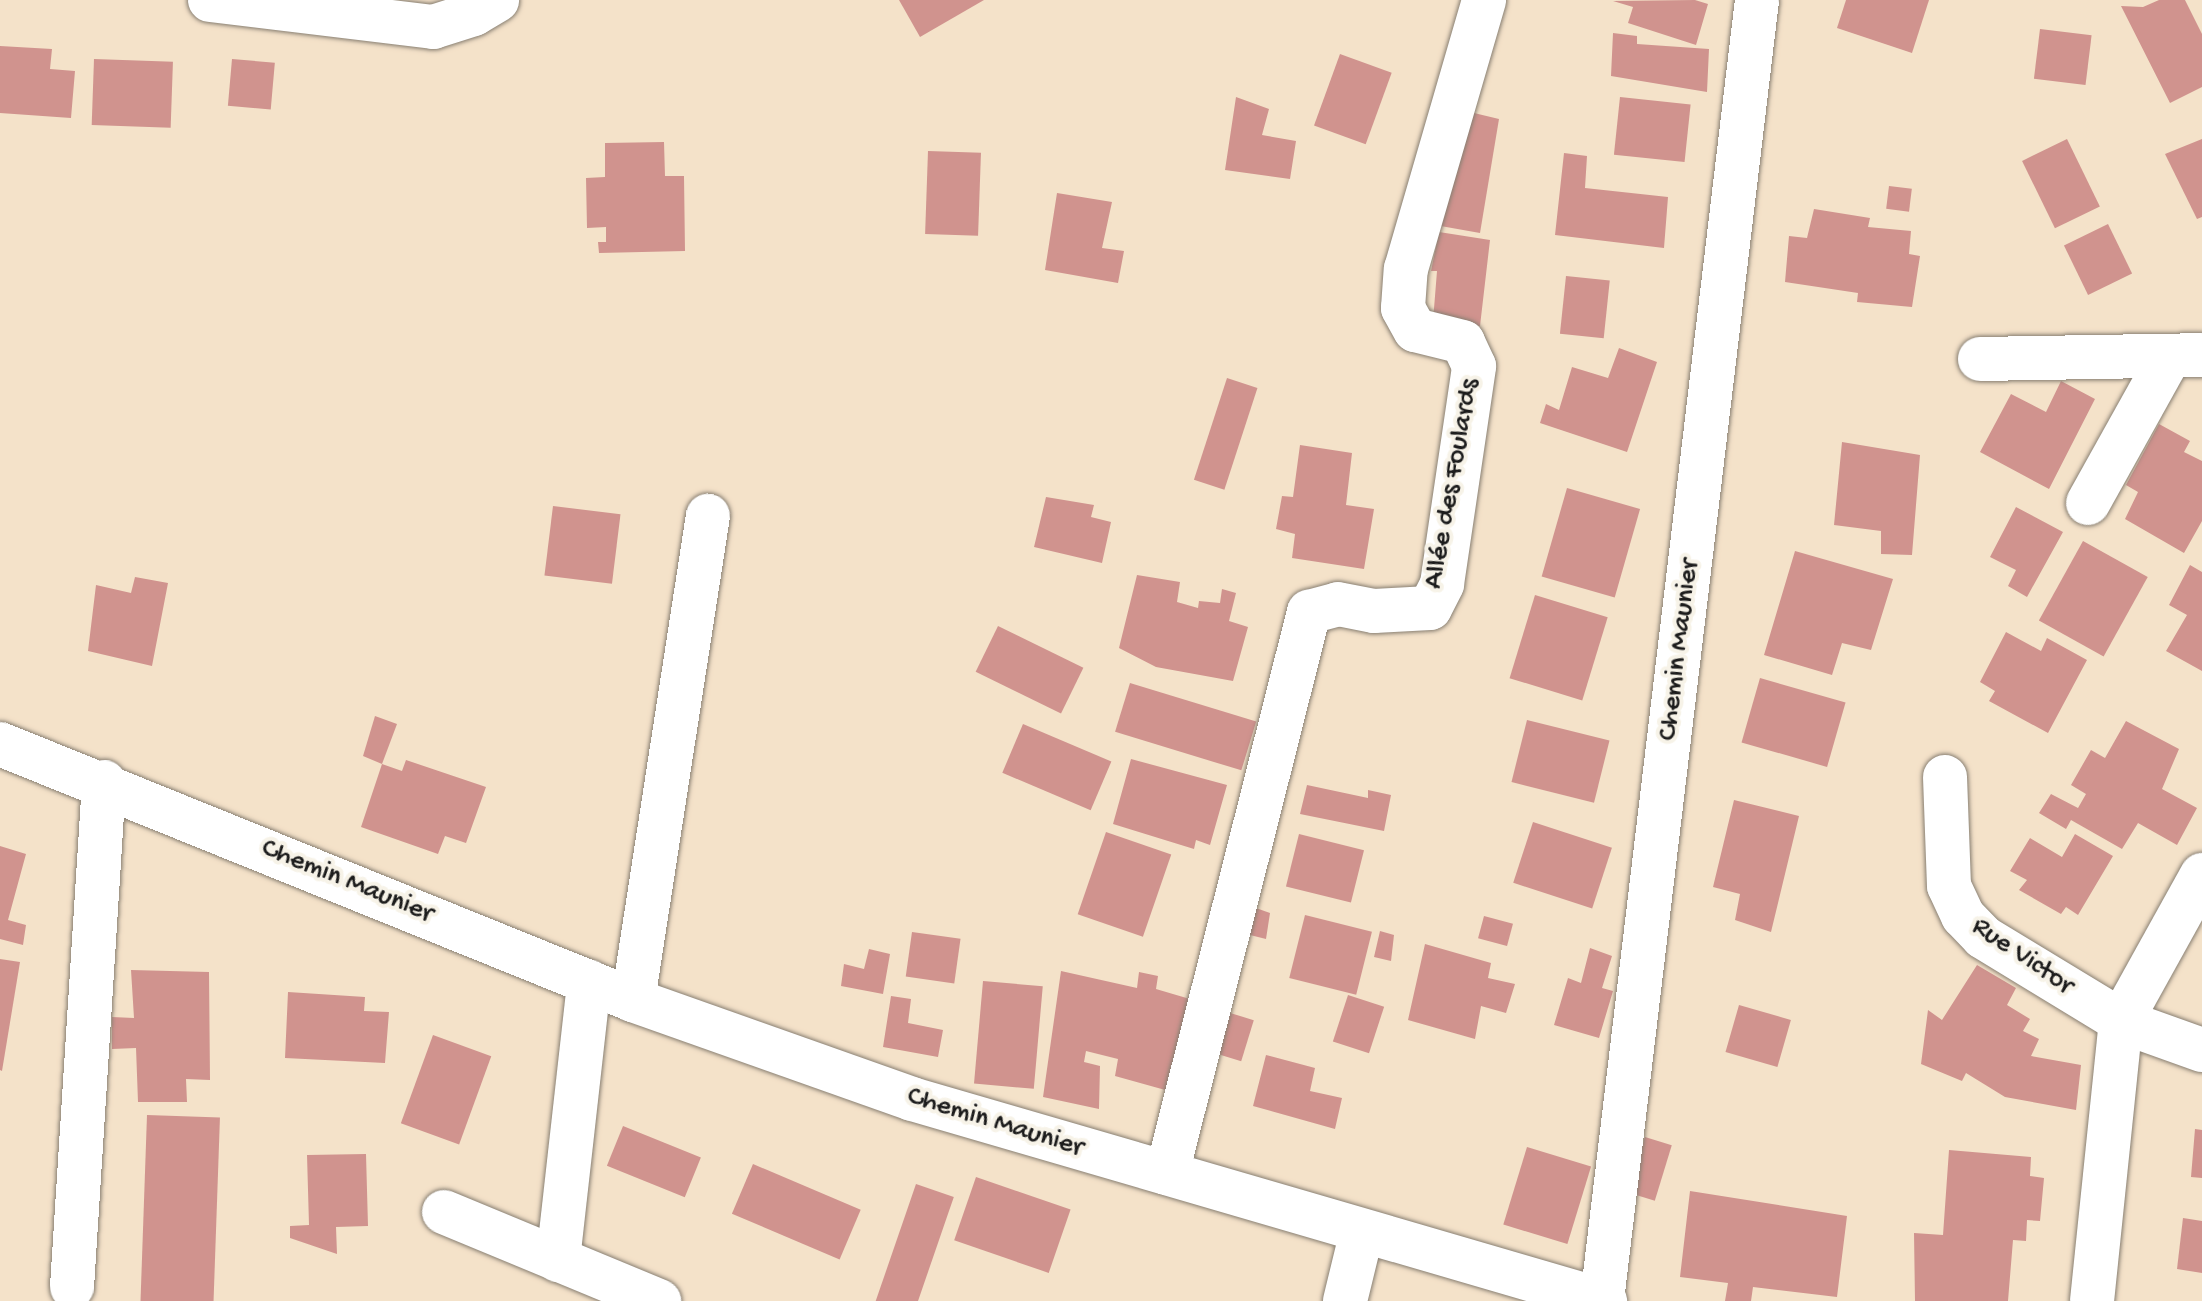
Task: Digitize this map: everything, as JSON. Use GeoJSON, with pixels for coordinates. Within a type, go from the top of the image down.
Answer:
{"type":"FeatureCollection","features":[{"type":"Feature","properties":{"kind":"street"},"geometry":{"type":"LineString","coordinates":[[210,0],[433,27],[474,14],[497,0]]}},
{"type":"Feature","properties":{"kind":"street","name":"Allée des Foulards"},"geometry":{"type":"LineString","coordinates":[[1167,1173],[1309,612],[1338,604],[1374,611],[1430,608],[1442,584],[1474,366],[1463,342],[1415,330],[1403,308],[1405,282],[1484,0]]}},
{"type":"Feature","properties":{"kind":"street","name":"Chemin Maunier"},"geometry":{"type":"LineString","coordinates":[[0,744],[104,782],[633,1000],[912,1099],[1604,1301],[1757,0]]}},
{"type":"Feature","properties":{"kind":"street"},"geometry":{"type":"LineString","coordinates":[[1980,359],[2185,357]]}},
{"type":"Feature","properties":{"kind":"street"},"geometry":{"type":"LineString","coordinates":[[2088,503],[2185,357]]}},
{"type":"Feature","properties":{"kind":"street"},"geometry":{"type":"LineString","coordinates":[[633,1000],[708,516]]}},
{"type":"Feature","properties":{"kind":"street","name":"Rue Victor"},"geometry":{"type":"LineString","coordinates":[[1945,777],[1949,886],[1963,916],[1983,937],[2121,1021],[2202,1050]]}},
{"type":"Feature","properties":{"kind":"street"},"geometry":{"type":"LineString","coordinates":[[72,1287],[104,782]]}},
{"type":"Feature","properties":{"kind":"street"},"geometry":{"type":"LineString","coordinates":[[2092,1301],[2121,1021],[2202,875]]}},
{"type":"Feature","properties":{"kind":"street"},"geometry":{"type":"LineString","coordinates":[[558,1260],[589,982]]}},
{"type":"Feature","properties":{"kind":"street"},"geometry":{"type":"LineString","coordinates":[[444,1212],[659,1301]]}},
{"type":"Feature","properties":{"kind":"street"},"geometry":{"type":"LineString","coordinates":[[1345,1301],[1362,1231]]}},
{"type":"Feature","properties":{"kind":"building"},"geometry":{"type":"Polygon","coordinates":[[[899,0],[984,0],[920,37],[899,0]]]}},
{"type":"Feature","properties":{"kind":"building"},"geometry":{"type":"Polygon","coordinates":[[[1695,0],[1708,4],[1696,45],[1628,23],[1633,7],[1613,1],[1695,0]]]}},
{"type":"Feature","properties":{"kind":"building"},"geometry":{"type":"Polygon","coordinates":[[[1846,0],[1929,0],[1912,53],[1837,28],[1846,0]]]}},
{"type":"Feature","properties":{"kind":"building"},"geometry":{"type":"Polygon","coordinates":[[[2159,0],[2185,0],[2202,34],[2202,87],[2170,103],[2121,6],[2143,7],[2159,0]]]}},
{"type":"Feature","properties":{"kind":"building"},"geometry":{"type":"Polygon","coordinates":[[[2040,29],[2092,35],[2086,85],[2034,79],[2040,29]]]}},
{"type":"Feature","properties":{"kind":"building"},"geometry":{"type":"Polygon","coordinates":[[[1613,33],[1637,36],[1637,44],[1709,49],[1707,92],[1611,76],[1613,33]]]}},
{"type":"Feature","properties":{"kind":"building"},"geometry":{"type":"Polygon","coordinates":[[[0,46],[52,49],[50,69],[75,71],[71,118],[0,113],[0,46]]]}},
{"type":"Feature","properties":{"kind":"building"},"geometry":{"type":"Polygon","coordinates":[[[1340,54],[1392,73],[1366,144],[1314,125],[1340,54]]]}},
{"type":"Feature","properties":{"kind":"building"},"geometry":{"type":"Polygon","coordinates":[[[94,59],[173,62],[171,128],[92,125],[94,59]]]}},
{"type":"Feature","properties":{"kind":"building"},"geometry":{"type":"Polygon","coordinates":[[[232,59],[275,63],[271,110],[228,106],[232,59]]]}},
{"type":"Feature","properties":{"kind":"building"},"geometry":{"type":"Polygon","coordinates":[[[1236,97],[1269,109],[1262,135],[1296,141],[1290,179],[1225,170],[1236,97]]]}},
{"type":"Feature","properties":{"kind":"building"},"geometry":{"type":"Polygon","coordinates":[[[1620,97],[1691,104],[1685,162],[1614,155],[1620,97]]]}},
{"type":"Feature","properties":{"kind":"building"},"geometry":{"type":"Polygon","coordinates":[[[1474,113],[1499,119],[1480,233],[1435,225],[1474,113]]]}},
{"type":"Feature","properties":{"kind":"building"},"geometry":{"type":"Polygon","coordinates":[[[2067,139],[2100,206],[2055,228],[2022,161],[2067,139]]]}},
{"type":"Feature","properties":{"kind":"building"},"geometry":{"type":"Polygon","coordinates":[[[2202,139],[2202,217],[2197,219],[2165,154],[2202,139]]]}},
{"type":"Feature","properties":{"kind":"building"},"geometry":{"type":"Polygon","coordinates":[[[664,142],[665,176],[684,176],[685,251],[599,253],[598,242],[606,242],[606,227],[587,228],[586,178],[605,177],[605,143],[664,142]]]}},
{"type":"Feature","properties":{"kind":"building"},"geometry":{"type":"Polygon","coordinates":[[[928,151],[981,153],[978,236],[925,234],[928,151]]]}},
{"type":"Feature","properties":{"kind":"building"},"geometry":{"type":"Polygon","coordinates":[[[1564,153],[1587,156],[1585,188],[1668,197],[1664,248],[1555,235],[1564,153]]]}},
{"type":"Feature","properties":{"kind":"building"},"geometry":{"type":"Polygon","coordinates":[[[1889,186],[1912,189],[1909,212],[1886,209],[1889,186]]]}},
{"type":"Feature","properties":{"kind":"building"},"geometry":{"type":"Polygon","coordinates":[[[1057,193],[1112,202],[1102,248],[1124,251],[1118,283],[1045,270],[1057,193]]]}},
{"type":"Feature","properties":{"kind":"building"},"geometry":{"type":"Polygon","coordinates":[[[1814,209],[1870,218],[1868,227],[1911,231],[1909,254],[1920,256],[1912,307],[1857,302],[1858,293],[1785,282],[1789,236],[1807,238],[1814,209]]]}},
{"type":"Feature","properties":{"kind":"building"},"geometry":{"type":"Polygon","coordinates":[[[2108,224],[2132,273],[2088,295],[2064,245],[2108,224]]]}},
{"type":"Feature","properties":{"kind":"building"},"geometry":{"type":"Polygon","coordinates":[[[1439,232],[1490,240],[1480,326],[1433,321],[1437,271],[1431,271],[1439,232]]]}},
{"type":"Feature","properties":{"kind":"building"},"geometry":{"type":"Polygon","coordinates":[[[1566,276],[1610,281],[1604,338],[1560,334],[1566,276]]]}},
{"type":"Feature","properties":{"kind":"building"},"geometry":{"type":"Polygon","coordinates":[[[1619,348],[1657,362],[1627,452],[1540,423],[1546,404],[1559,410],[1572,367],[1608,378],[1619,348]]]}},
{"type":"Feature","properties":{"kind":"building"},"geometry":{"type":"Polygon","coordinates":[[[1227,378],[1257,388],[1224,490],[1194,480],[1227,378]]]}},
{"type":"Feature","properties":{"kind":"building"},"geometry":{"type":"Polygon","coordinates":[[[2061,381],[2095,399],[2049,489],[1980,452],[2011,394],[2046,412],[2061,381]]]}},
{"type":"Feature","properties":{"kind":"building"},"geometry":{"type":"Polygon","coordinates":[[[2159,424],[2190,441],[2184,452],[2202,461],[2202,521],[2184,553],[2125,519],[2138,492],[2126,485],[2159,424]]]}},
{"type":"Feature","properties":{"kind":"building"},"geometry":{"type":"Polygon","coordinates":[[[1842,442],[1920,455],[1912,555],[1881,554],[1881,531],[1834,525],[1842,442]]]}},
{"type":"Feature","properties":{"kind":"building"},"geometry":{"type":"Polygon","coordinates":[[[1300,445],[1352,453],[1346,505],[1374,509],[1364,569],[1292,558],[1295,534],[1276,529],[1282,496],[1293,497],[1300,445]]]}},
{"type":"Feature","properties":{"kind":"building"},"geometry":{"type":"Polygon","coordinates":[[[1567,488],[1640,509],[1615,597],[1542,576],[1567,488]]]}},
{"type":"Feature","properties":{"kind":"building"},"geometry":{"type":"Polygon","coordinates":[[[1046,497],[1094,505],[1091,517],[1111,522],[1102,563],[1034,547],[1046,497]]]}},
{"type":"Feature","properties":{"kind":"building"},"geometry":{"type":"Polygon","coordinates":[[[553,506],[620,514],[612,584],[544,575],[553,506]]]}},
{"type":"Feature","properties":{"kind":"building"},"geometry":{"type":"Polygon","coordinates":[[[2016,507],[2063,532],[2027,597],[2008,586],[2016,570],[1990,557],[2016,507]]]}},
{"type":"Feature","properties":{"kind":"building"},"geometry":{"type":"Polygon","coordinates":[[[2083,541],[2148,577],[2104,656],[2039,621],[2083,541]]]}},
{"type":"Feature","properties":{"kind":"building"},"geometry":{"type":"Polygon","coordinates":[[[1795,551],[1893,579],[1871,650],[1842,643],[1832,675],[1764,655],[1795,551]]]}},
{"type":"Feature","properties":{"kind":"building"},"geometry":{"type":"Polygon","coordinates":[[[2190,565],[2202,572],[2202,671],[2166,651],[2187,615],[2169,605],[2190,565]]]}},
{"type":"Feature","properties":{"kind":"building"},"geometry":{"type":"Polygon","coordinates":[[[1137,575],[1180,582],[1177,602],[1198,608],[1199,601],[1220,603],[1222,589],[1236,593],[1229,621],[1248,627],[1233,681],[1156,667],[1119,648],[1137,575]]]}},
{"type":"Feature","properties":{"kind":"building"},"geometry":{"type":"Polygon","coordinates":[[[135,577],[168,583],[152,666],[88,651],[96,585],[131,593],[135,577]]]}},
{"type":"Feature","properties":{"kind":"building"},"geometry":{"type":"Polygon","coordinates":[[[1535,595],[1608,617],[1582,700],[1510,678],[1535,595]]]}},
{"type":"Feature","properties":{"kind":"building"},"geometry":{"type":"Polygon","coordinates":[[[998,626],[1083,668],[1061,713],[976,672],[998,626]]]}},
{"type":"Feature","properties":{"kind":"building"},"geometry":{"type":"Polygon","coordinates":[[[2006,632],[2041,651],[2047,638],[2087,660],[2048,733],[1989,701],[1995,691],[1980,682],[2006,632]]]}},
{"type":"Feature","properties":{"kind":"building"},"geometry":{"type":"Polygon","coordinates":[[[1760,678],[1846,703],[1827,767],[1742,742],[1760,678]]]}},
{"type":"Feature","properties":{"kind":"building"},"geometry":{"type":"Polygon","coordinates":[[[1130,683],[1256,722],[1241,770],[1115,732],[1130,683]]]}},
{"type":"Feature","properties":{"kind":"building"},"geometry":{"type":"Polygon","coordinates":[[[375,716],[397,724],[382,764],[363,756],[375,716]]]}},
{"type":"Feature","properties":{"kind":"building"},"geometry":{"type":"Polygon","coordinates":[[[1527,720],[1609,741],[1594,803],[1512,782],[1527,720]]]}},
{"type":"Feature","properties":{"kind":"building"},"geometry":{"type":"Polygon","coordinates":[[[2126,721],[2179,749],[2162,789],[2197,808],[2177,845],[2138,823],[2122,849],[2071,820],[2066,829],[2039,813],[2051,794],[2078,808],[2086,794],[2071,785],[2091,750],[2105,758],[2126,721]]]}},
{"type":"Feature","properties":{"kind":"building"},"geometry":{"type":"Polygon","coordinates":[[[1023,724],[1111,762],[1091,810],[1002,773],[1023,724]]]}},
{"type":"Feature","properties":{"kind":"building"},"geometry":{"type":"Polygon","coordinates":[[[1131,759],[1227,785],[1210,845],[1196,840],[1194,849],[1113,824],[1131,759]]]}},
{"type":"Feature","properties":{"kind":"building"},"geometry":{"type":"Polygon","coordinates":[[[406,760],[486,787],[466,843],[445,836],[438,854],[361,827],[382,764],[402,771],[406,760]]]}},
{"type":"Feature","properties":{"kind":"building"},"geometry":{"type":"Polygon","coordinates":[[[1307,785],[1368,798],[1368,790],[1391,795],[1384,831],[1300,814],[1307,785]]]}},
{"type":"Feature","properties":{"kind":"building"},"geometry":{"type":"Polygon","coordinates":[[[1734,800],[1799,816],[1771,932],[1735,920],[1740,894],[1713,887],[1734,800]]]}},
{"type":"Feature","properties":{"kind":"building"},"geometry":{"type":"Polygon","coordinates":[[[1533,822],[1612,848],[1592,909],[1513,883],[1533,822]]]}},
{"type":"Feature","properties":{"kind":"building"},"geometry":{"type":"Polygon","coordinates":[[[1106,832],[1171,854],[1143,937],[1078,914],[1106,832]]]}},
{"type":"Feature","properties":{"kind":"building"},"geometry":{"type":"Polygon","coordinates":[[[1299,834],[1364,850],[1351,903],[1286,886],[1299,834]]]}},
{"type":"Feature","properties":{"kind":"building"},"geometry":{"type":"Polygon","coordinates":[[[2075,834],[2113,856],[2078,915],[2066,907],[2061,914],[2019,890],[2027,880],[2010,871],[2030,838],[2062,857],[2075,834]]]}},
{"type":"Feature","properties":{"kind":"building"},"geometry":{"type":"Polygon","coordinates":[[[0,846],[26,854],[8,920],[26,925],[23,945],[0,939],[0,846]]]}},
{"type":"Feature","properties":{"kind":"building"},"geometry":{"type":"Polygon","coordinates":[[[1253,907],[1270,913],[1266,939],[1246,934],[1253,907]]]}},
{"type":"Feature","properties":{"kind":"building"},"geometry":{"type":"Polygon","coordinates":[[[1305,915],[1372,932],[1356,995],[1289,978],[1305,915]]]}},
{"type":"Feature","properties":{"kind":"building"},"geometry":{"type":"Polygon","coordinates":[[[1484,916],[1513,924],[1507,946],[1478,938],[1484,916]]]}},
{"type":"Feature","properties":{"kind":"building"},"geometry":{"type":"Polygon","coordinates":[[[1380,931],[1394,935],[1391,961],[1374,957],[1380,931]]]}},
{"type":"Feature","properties":{"kind":"building"},"geometry":{"type":"Polygon","coordinates":[[[912,932],[961,939],[954,983],[906,977],[912,932]]]}},
{"type":"Feature","properties":{"kind":"building"},"geometry":{"type":"Polygon","coordinates":[[[1425,944],[1491,963],[1488,978],[1515,984],[1506,1013],[1481,1006],[1475,1039],[1408,1020],[1425,944]]]}},
{"type":"Feature","properties":{"kind":"building"},"geometry":{"type":"Polygon","coordinates":[[[1590,948],[1612,956],[1602,988],[1613,991],[1599,1038],[1554,1025],[1568,978],[1581,983],[1590,948]]]}},
{"type":"Feature","properties":{"kind":"building"},"geometry":{"type":"Polygon","coordinates":[[[869,949],[890,954],[883,994],[841,986],[844,964],[864,969],[869,949]]]}},
{"type":"Feature","properties":{"kind":"building"},"geometry":{"type":"Polygon","coordinates":[[[0,959],[20,962],[2,1071],[0,1070],[0,959]]]}},
{"type":"Feature","properties":{"kind":"building"},"geometry":{"type":"Polygon","coordinates":[[[1977,965],[2016,988],[2007,1005],[2030,1019],[2023,1031],[2039,1039],[2031,1056],[2081,1065],[2076,1110],[2005,1097],[1966,1073],[1962,1081],[1921,1064],[1928,1010],[1942,1020],[1977,965]]]}},
{"type":"Feature","properties":{"kind":"building"},"geometry":{"type":"Polygon","coordinates":[[[131,970],[209,972],[210,1080],[186,1079],[187,1102],[138,1102],[136,1048],[112,1049],[112,1017],[134,1018],[131,970]]]}},
{"type":"Feature","properties":{"kind":"building"},"geometry":{"type":"Polygon","coordinates":[[[1061,971],[1137,988],[1139,972],[1158,976],[1156,989],[1200,1002],[1176,1093],[1115,1076],[1118,1059],[1086,1051],[1084,1062],[1100,1066],[1099,1109],[1043,1097],[1061,971]]]}},
{"type":"Feature","properties":{"kind":"building"},"geometry":{"type":"Polygon","coordinates":[[[983,981],[1043,986],[1034,1089],[974,1084],[983,981]]]}},
{"type":"Feature","properties":{"kind":"building"},"geometry":{"type":"Polygon","coordinates":[[[288,992],[365,997],[364,1011],[389,1012],[385,1063],[285,1058],[288,992]]]}},
{"type":"Feature","properties":{"kind":"building"},"geometry":{"type":"Polygon","coordinates":[[[1348,995],[1384,1007],[1369,1053],[1333,1042],[1348,995]]]}},
{"type":"Feature","properties":{"kind":"building"},"geometry":{"type":"Polygon","coordinates":[[[891,996],[911,999],[908,1023],[943,1030],[938,1057],[883,1047],[891,996]]]}},
{"type":"Feature","properties":{"kind":"building"},"geometry":{"type":"Polygon","coordinates":[[[1739,1005],[1791,1020],[1777,1067],[1725,1052],[1739,1005]]]}},
{"type":"Feature","properties":{"kind":"building"},"geometry":{"type":"Polygon","coordinates":[[[1227,1012],[1254,1020],[1241,1061],[1214,1053],[1227,1012]]]}},
{"type":"Feature","properties":{"kind":"building"},"geometry":{"type":"Polygon","coordinates":[[[433,1035],[491,1056],[459,1145],[401,1123],[433,1035]]]}},
{"type":"Feature","properties":{"kind":"building"},"geometry":{"type":"Polygon","coordinates":[[[1266,1055],[1315,1068],[1310,1091],[1342,1098],[1335,1129],[1253,1106],[1266,1055]]]}},
{"type":"Feature","properties":{"kind":"building"},"geometry":{"type":"Polygon","coordinates":[[[147,1115],[220,1118],[214,1301],[141,1301],[147,1115]]]}},
{"type":"Feature","properties":{"kind":"building"},"geometry":{"type":"Polygon","coordinates":[[[623,1126],[701,1157],[685,1197],[607,1166],[623,1126]]]}},
{"type":"Feature","properties":{"kind":"building"},"geometry":{"type":"Polygon","coordinates":[[[2195,1129],[2202,1130],[2202,1178],[2191,1177],[2195,1129]]]}},
{"type":"Feature","properties":{"kind":"building"},"geometry":{"type":"Polygon","coordinates":[[[1645,1137],[1672,1145],[1655,1201],[1628,1192],[1645,1137]]]}},
{"type":"Feature","properties":{"kind":"building"},"geometry":{"type":"Polygon","coordinates":[[[1527,1147],[1591,1167],[1567,1244],[1503,1224],[1527,1147]]]}},
{"type":"Feature","properties":{"kind":"building"},"geometry":{"type":"Polygon","coordinates":[[[1949,1150],[2031,1157],[2030,1176],[2044,1178],[2040,1221],[2027,1220],[2026,1241],[2013,1240],[2008,1301],[1915,1301],[1914,1233],[1943,1235],[1949,1150]]]}},
{"type":"Feature","properties":{"kind":"building"},"geometry":{"type":"Polygon","coordinates":[[[366,1154],[368,1226],[336,1227],[337,1254],[290,1238],[290,1226],[309,1225],[307,1155],[366,1154]]]}},
{"type":"Feature","properties":{"kind":"building"},"geometry":{"type":"Polygon","coordinates":[[[753,1164],[861,1210],[840,1259],[732,1214],[753,1164]]]}},
{"type":"Feature","properties":{"kind":"building"},"geometry":{"type":"Polygon","coordinates":[[[976,1177],[1071,1210],[1049,1273],[954,1240],[976,1177]]]}},
{"type":"Feature","properties":{"kind":"building"},"geometry":{"type":"Polygon","coordinates":[[[916,1184],[954,1197],[918,1301],[876,1301],[916,1184]]]}},
{"type":"Feature","properties":{"kind":"building"},"geometry":{"type":"Polygon","coordinates":[[[1690,1191],[1847,1216],[1837,1297],[1753,1287],[1751,1301],[1725,1301],[1728,1283],[1680,1277],[1690,1191]]]}},
{"type":"Feature","properties":{"kind":"building"},"geometry":{"type":"Polygon","coordinates":[[[2183,1218],[2202,1221],[2202,1273],[2177,1269],[2183,1218]]]}}]}
